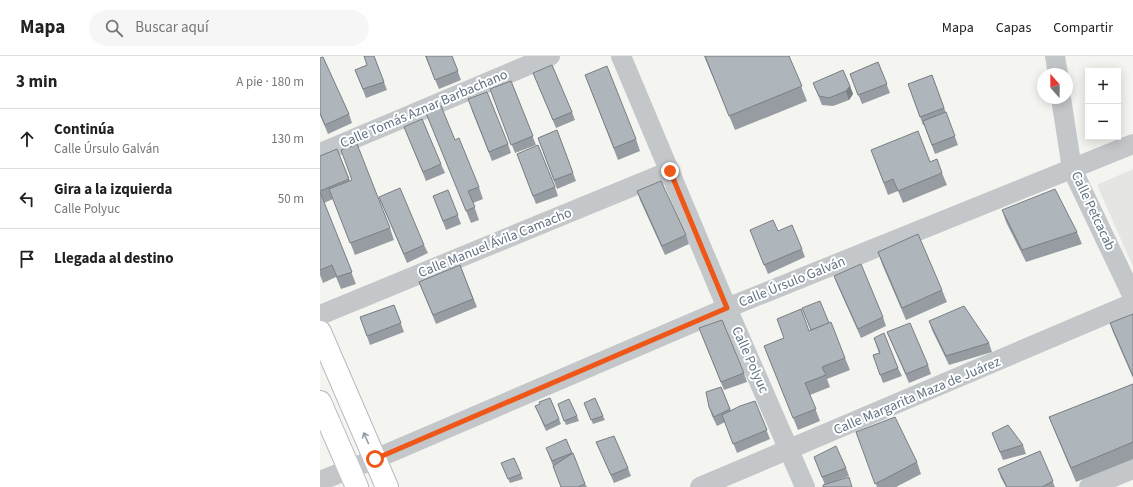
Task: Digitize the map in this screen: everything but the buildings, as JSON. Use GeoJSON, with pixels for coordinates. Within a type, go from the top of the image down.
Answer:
{"type":"FeatureCollection","features":[{"type":"Feature","properties":{"kind":"main road"},"geometry":{"type":"LineString","coordinates":[[320,332],[387,487]]}},
{"type":"Feature","properties":{"kind":"main road"},"geometry":{"type":"LineString","coordinates":[[320,402],[353,478]]}},
{"type":"Feature","properties":{"kind":"street","name":"Calle Tomás Aznar Barbachano"},"geometry":{"type":"LineString","coordinates":[[320,153],[550,56]]}},
{"type":"Feature","properties":{"kind":"street","name":"Calle Polyuc"},"geometry":{"type":"LineString","coordinates":[[621,56],[727,308],[805,487]]}},
{"type":"Feature","properties":{"kind":"street"},"geometry":{"type":"LineString","coordinates":[[1055,56],[1057,68]]}},
{"type":"Feature","properties":{"kind":"street","name":"Calle Petcacab"},"geometry":{"type":"LineString","coordinates":[[1062,104],[1072,169],[1133,297]]}},
{"type":"Feature","properties":{"kind":"street","name":"Calle Úrsulo Galván"},"geometry":{"type":"LineString","coordinates":[[320,481],[353,478],[375,459],[727,308],[1133,144]]}},
{"type":"Feature","properties":{"kind":"street","name":"Calle Manuel Ávila Camacho"},"geometry":{"type":"LineString","coordinates":[[320,315],[670,171]]}},
{"type":"Feature","properties":{"kind":"street","name":"Calle Margarita Maza de Juárez"},"geometry":{"type":"LineString","coordinates":[[700,487],[1133,304]]}},
{"type":"Feature","properties":{"kind":"street"},"geometry":{"type":"LineString","coordinates":[[1089,487],[1133,469]]}},
{"type":"Feature","properties":{"kind":"shaded area"},"geometry":{"type":"Polygon","coordinates":[[[1133,169],[1133,267],[1097,185],[1133,169]]]}},
{"type":"Feature","properties":{"kind":"route"},"geometry":{"type":"LineString","coordinates":[[375,459],[727,308],[670,171]]}}]}
